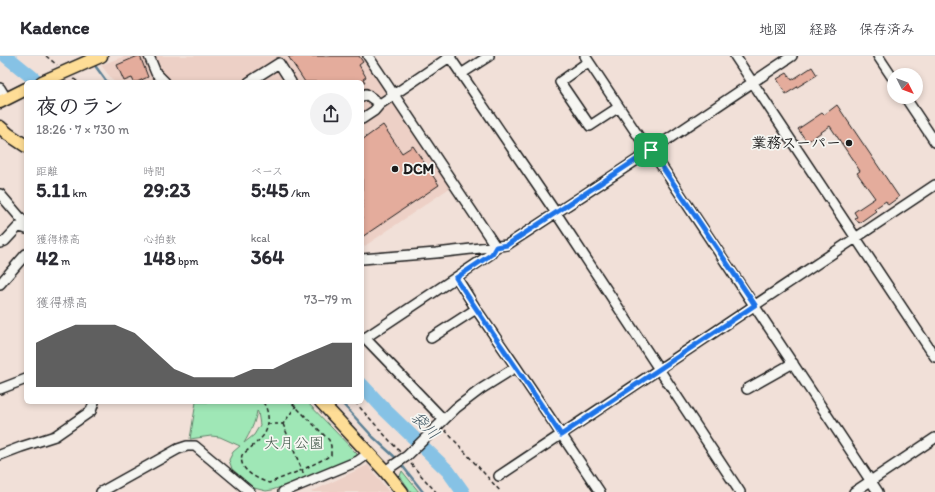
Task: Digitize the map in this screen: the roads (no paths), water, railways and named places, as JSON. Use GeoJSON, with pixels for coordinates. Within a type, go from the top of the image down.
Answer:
{"type":"FeatureCollection","features":[{"type":"Feature","properties":{"kind":"main road"},"geometry":{"type":"LineString","coordinates":[[49,80],[68,75],[100,56]]}},
{"type":"Feature","properties":{"kind":"main road"},"geometry":{"type":"LineString","coordinates":[[4,96],[24,90]]}},
{"type":"Feature","properties":{"kind":"main road"},"geometry":{"type":"LineString","coordinates":[[0,127],[24,145]]}},
{"type":"Feature","properties":{"kind":"main road"},"geometry":{"type":"LineString","coordinates":[[323,404],[386,470],[402,492]]}},
{"type":"Feature","properties":{"kind":"street"},"geometry":{"type":"LineString","coordinates":[[149,56],[156,73],[163,80]]}},
{"type":"Feature","properties":{"kind":"street"},"geometry":{"type":"LineString","coordinates":[[368,56],[496,247]]}},
{"type":"Feature","properties":{"kind":"street"},"geometry":{"type":"LineString","coordinates":[[364,118],[374,111],[380,104],[450,56],[556,213],[658,370],[740,492]]}},
{"type":"Feature","properties":{"kind":"street"},"geometry":{"type":"LineString","coordinates":[[462,74],[489,56]]}},
{"type":"Feature","properties":{"kind":"street"},"geometry":{"type":"LineString","coordinates":[[735,56],[935,357]]}},
{"type":"Feature","properties":{"kind":"street"},"geometry":{"type":"LineString","coordinates":[[364,261],[507,245],[792,56]]}},
{"type":"Feature","properties":{"kind":"street"},"geometry":{"type":"LineString","coordinates":[[880,56],[887,68]]}},
{"type":"Feature","properties":{"kind":"street"},"geometry":{"type":"LineString","coordinates":[[619,107],[590,126],[560,82],[586,59],[650,151],[755,305],[878,492]]}},
{"type":"Feature","properties":{"kind":"street"},"geometry":{"type":"LineString","coordinates":[[252,80],[279,63],[290,80]]}},
{"type":"Feature","properties":{"kind":"street"},"geometry":{"type":"LineString","coordinates":[[364,96],[366,94],[380,104]]}},
{"type":"Feature","properties":{"kind":"street"},"geometry":{"type":"LineString","coordinates":[[911,104],[935,142]]}},
{"type":"Feature","properties":{"kind":"street"},"geometry":{"type":"LineString","coordinates":[[499,476],[935,185]]}},
{"type":"Feature","properties":{"kind":"street"},"geometry":{"type":"LineString","coordinates":[[0,194],[24,222]]}},
{"type":"Feature","properties":{"kind":"street"},"geometry":{"type":"LineString","coordinates":[[0,243],[5,241],[18,227],[24,228]]}},
{"type":"Feature","properties":{"kind":"street"},"geometry":{"type":"LineString","coordinates":[[364,336],[492,254],[496,247]]}},
{"type":"Feature","properties":{"kind":"street"},"geometry":{"type":"LineString","coordinates":[[0,284],[24,256]]}},
{"type":"Feature","properties":{"kind":"street"},"geometry":{"type":"LineString","coordinates":[[456,278],[600,492]]}},
{"type":"Feature","properties":{"kind":"street"},"geometry":{"type":"LineString","coordinates":[[431,338],[476,309]]}},
{"type":"Feature","properties":{"kind":"street"},"geometry":{"type":"LineString","coordinates":[[364,338],[442,424]]}},
{"type":"Feature","properties":{"kind":"street"},"geometry":{"type":"LineString","coordinates":[[747,390],[793,363]]}},
{"type":"Feature","properties":{"kind":"street"},"geometry":{"type":"LineString","coordinates":[[386,470],[406,457],[442,424],[456,408],[516,366]]}},
{"type":"Feature","properties":{"kind":"street"},"geometry":{"type":"LineString","coordinates":[[0,389],[24,380]]}},
{"type":"Feature","properties":{"kind":"street"},"geometry":{"type":"LineString","coordinates":[[0,455],[55,436],[91,411],[93,404]]}},
{"type":"Feature","properties":{"kind":"street"},"geometry":{"type":"LineString","coordinates":[[854,492],[935,438]]}},
{"type":"Feature","properties":{"kind":"street"},"geometry":{"type":"LineString","coordinates":[[101,492],[178,448],[195,446],[250,492]]}},
{"type":"Feature","properties":{"kind":"street"},"geometry":{"type":"LineString","coordinates":[[283,492],[358,461],[369,453]]}},
{"type":"Feature","properties":{"kind":"waterway","name":"袋川"},"geometry":{"type":"LineString","coordinates":[[6,56],[36,80]]}},
{"type":"Feature","properties":{"kind":"waterway"},"geometry":{"type":"LineString","coordinates":[[96,67],[106,80]]}},
{"type":"Feature","properties":{"kind":"waterway","name":"袋川"},"geometry":{"type":"LineString","coordinates":[[364,387],[384,409],[448,471],[463,492]]}},
{"type":"Feature","properties":{"kind":"waterway"},"geometry":{"type":"LineString","coordinates":[[343,404],[373,437],[397,459]]}},
{"type":"Feature","properties":{"kind":"waterway"},"geometry":{"type":"LineString","coordinates":[[401,464],[423,492]]}},
{"type":"Feature","properties":{"kind":"place","name":"業務スーパー"},"geometry":{"type":"Point","coordinates":[849,143]}},
{"type":"Feature","properties":{"kind":"place","name":"DCM"},"geometry":{"type":"Point","coordinates":[395,169]}},
{"type":"Feature","properties":{"kind":"park label","name":"大月公園"},"geometry":{"type":"Point","coordinates":[294,443]}}]}
